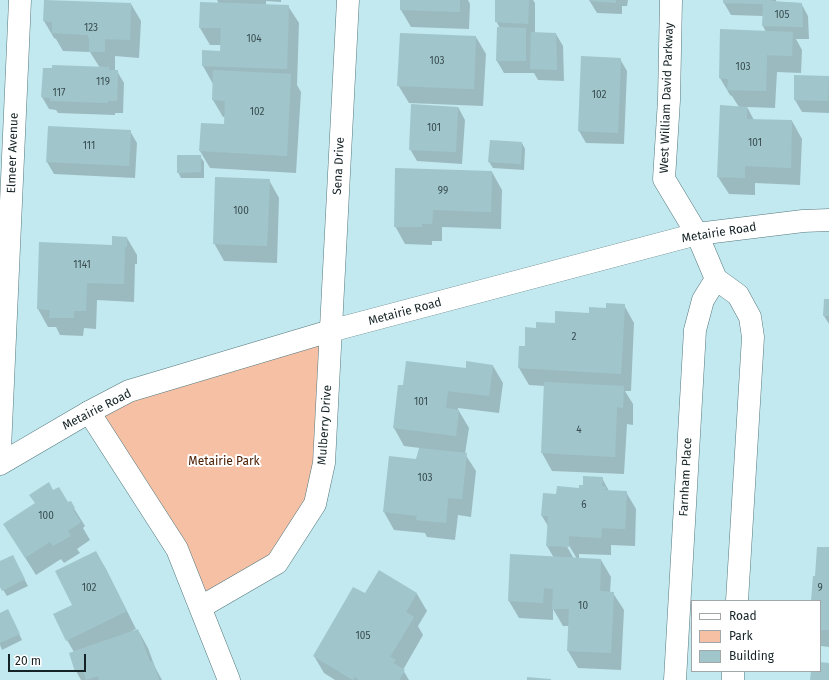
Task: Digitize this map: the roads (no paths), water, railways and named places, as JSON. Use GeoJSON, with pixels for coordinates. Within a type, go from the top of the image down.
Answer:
{"type":"FeatureCollection","features":[{"type":"Feature","properties":{"kind":"street","name":"Elmeer Avenue"},"geometry":{"type":"LineString","coordinates":[[0,450],[20,0]]}},
{"type":"Feature","properties":{"kind":"street","name":"Sena Drive"},"geometry":{"type":"LineString","coordinates":[[330,332],[348,0]]}},
{"type":"Feature","properties":{"kind":"street","name":"West William David Parkway"},"geometry":{"type":"LineString","coordinates":[[671,0],[669,100],[664,179],[697,234]]}},
{"type":"Feature","properties":{"kind":"street","name":"Metairie Road"},"geometry":{"type":"LineString","coordinates":[[0,464],[89,412],[129,392],[330,332],[697,234],[803,220],[829,220]]}},
{"type":"Feature","properties":{"kind":"street"},"geometry":{"type":"LineString","coordinates":[[697,234],[716,279],[738,295],[750,317],[753,337],[737,600]]}},
{"type":"Feature","properties":{"kind":"street","name":"Farnham Place"},"geometry":{"type":"LineString","coordinates":[[675,680],[695,330],[703,300],[716,279]]}},
{"type":"Feature","properties":{"kind":"street","name":"Mulberry Drive"},"geometry":{"type":"LineString","coordinates":[[201,607],[277,563],[315,504],[324,463],[330,332]]}},
{"type":"Feature","properties":{"kind":"street"},"geometry":{"type":"LineString","coordinates":[[89,412],[177,549],[230,680]]}},
{"type":"Feature","properties":{"kind":"park label","name":"Metairie Park"},"geometry":{"type":"Point","coordinates":[224,462]}}]}
